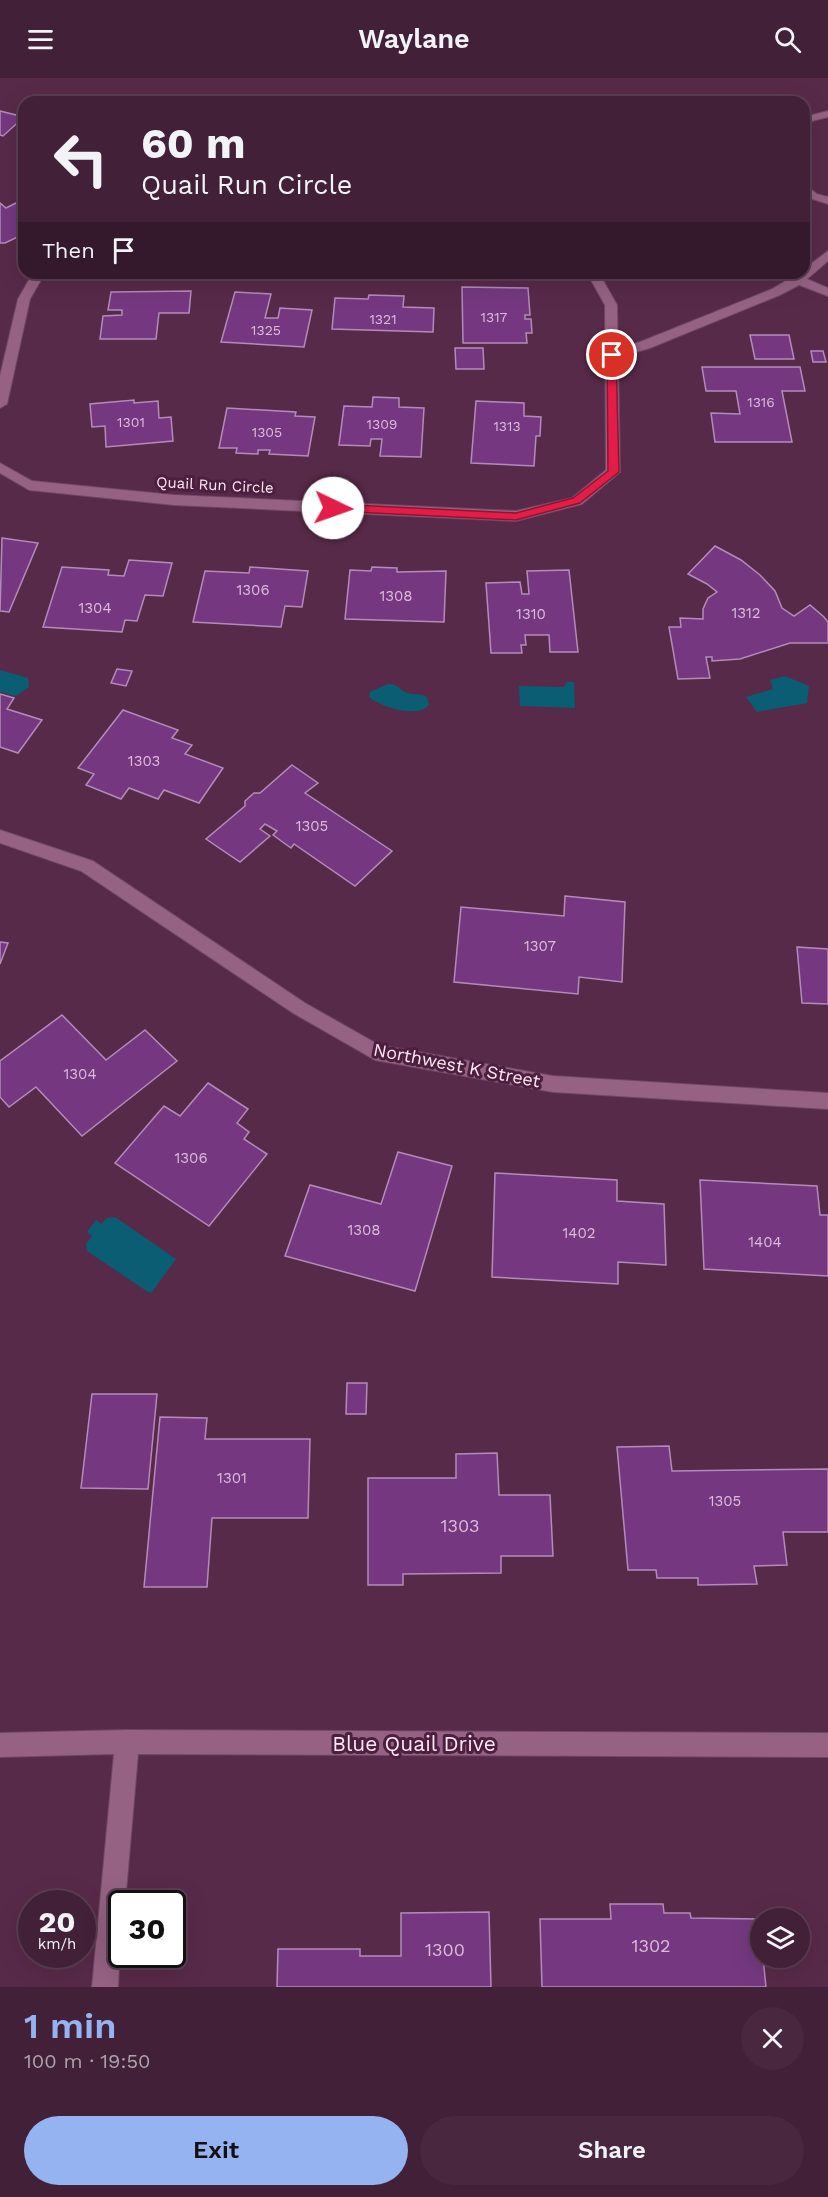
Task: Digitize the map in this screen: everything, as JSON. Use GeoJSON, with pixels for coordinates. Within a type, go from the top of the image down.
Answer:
{"type":"FeatureCollection","features":[{"type":"Feature","properties":{"kind":"street"},"geometry":{"type":"LineString","coordinates":[[810,118],[828,114]]}},
{"type":"Feature","properties":{"kind":"street"},"geometry":{"type":"LineString","coordinates":[[810,192],[828,201]]}},
{"type":"Feature","properties":{"kind":"street"},"geometry":{"type":"LineString","coordinates":[[810,270],[828,255]]}},
{"type":"Feature","properties":{"kind":"street"},"geometry":{"type":"LineString","coordinates":[[0,404],[24,299],[36,279]]}},
{"type":"Feature","properties":{"kind":"street","name":"Quail Run Circle"},"geometry":{"type":"LineString","coordinates":[[0,467],[29,485],[162,499],[516,516],[577,501],[614,472],[611,305],[596,279]]}},
{"type":"Feature","properties":{"kind":"street"},"geometry":{"type":"LineString","coordinates":[[612,355],[645,345],[708,320],[776,292],[798,280],[828,292]]}},
{"type":"Feature","properties":{"kind":"street","name":"Northwest K Street"},"geometry":{"type":"LineString","coordinates":[[0,836],[87,866],[298,1008],[375,1052],[553,1084],[828,1101]]}},
{"type":"Feature","properties":{"kind":"street"},"geometry":{"type":"LineString","coordinates":[[105,1987],[127,1742]]}},
{"type":"Feature","properties":{"kind":"street","name":"Blue Quail Drive"},"geometry":{"type":"LineString","coordinates":[[0,1745],[127,1742],[828,1745]]}},
{"type":"Feature","properties":{"kind":"water"},"geometry":{"type":"Polygon","coordinates":[[[0,670],[28,678],[29,687],[16,696],[0,692],[0,670]]]}},
{"type":"Feature","properties":{"kind":"water"},"geometry":{"type":"Polygon","coordinates":[[[785,676],[809,686],[807,703],[757,712],[746,697],[773,689],[770,680],[785,676]]]}},
{"type":"Feature","properties":{"kind":"water"},"geometry":{"type":"Polygon","coordinates":[[[567,682],[574,682],[575,708],[520,706],[519,686],[564,687],[567,682]]]}},
{"type":"Feature","properties":{"kind":"water"},"geometry":{"type":"Polygon","coordinates":[[[388,684],[396,685],[407,693],[427,697],[429,705],[416,711],[399,710],[369,697],[370,692],[388,684]]]}},
{"type":"Feature","properties":{"kind":"water"},"geometry":{"type":"Polygon","coordinates":[[[115,1217],[176,1259],[152,1292],[148,1292],[87,1251],[86,1244],[92,1236],[87,1232],[96,1220],[101,1224],[107,1218],[115,1217]]]}},
{"type":"Feature","properties":{"kind":"building"},"geometry":{"type":"Polygon","coordinates":[[[0,111],[18,116],[18,122],[3,136],[0,135],[0,111]]]}},
{"type":"Feature","properties":{"kind":"building"},"geometry":{"type":"Polygon","coordinates":[[[18,202],[18,237],[0,243],[0,203],[6,208],[18,202]]]}},
{"type":"Feature","properties":{"kind":"building"},"geometry":{"type":"Polygon","coordinates":[[[462,287],[528,288],[530,315],[525,315],[525,319],[531,319],[532,333],[526,333],[527,343],[463,343],[462,287]]]}},
{"type":"Feature","properties":{"kind":"building"},"geometry":{"type":"Polygon","coordinates":[[[191,291],[189,313],[159,313],[156,339],[100,339],[103,316],[122,315],[122,310],[108,310],[111,292],[191,291]]]}},
{"type":"Feature","properties":{"kind":"building"},"geometry":{"type":"Polygon","coordinates":[[[235,292],[271,294],[265,318],[278,318],[280,308],[312,310],[304,347],[221,342],[235,292]]]}},
{"type":"Feature","properties":{"kind":"building"},"geometry":{"type":"Polygon","coordinates":[[[369,295],[404,296],[403,307],[434,308],[433,332],[332,329],[335,298],[368,299],[369,295]]]}},
{"type":"Feature","properties":{"kind":"building"},"geometry":{"type":"Polygon","coordinates":[[[750,335],[789,335],[794,359],[755,359],[750,335]]]}},
{"type":"Feature","properties":{"kind":"building"},"geometry":{"type":"Polygon","coordinates":[[[455,348],[483,348],[484,369],[456,369],[455,348]]]}},
{"type":"Feature","properties":{"kind":"building"},"geometry":{"type":"Polygon","coordinates":[[[811,351],[823,351],[826,362],[813,362],[811,351]]]}},
{"type":"Feature","properties":{"kind":"building"},"geometry":{"type":"Polygon","coordinates":[[[702,367],[800,367],[805,391],[782,391],[792,442],[715,442],[711,413],[740,414],[736,391],[706,391],[702,367]]]}},
{"type":"Feature","properties":{"kind":"building"},"geometry":{"type":"Polygon","coordinates":[[[373,397],[399,398],[399,407],[424,408],[421,457],[380,456],[382,439],[371,439],[370,446],[339,445],[344,406],[372,407],[373,397]]]}},
{"type":"Feature","properties":{"kind":"building"},"geometry":{"type":"Polygon","coordinates":[[[134,400],[134,403],[158,401],[159,418],[171,417],[173,441],[106,447],[105,426],[92,427],[90,404],[134,400]]]}},
{"type":"Feature","properties":{"kind":"building"},"geometry":{"type":"Polygon","coordinates":[[[476,401],[524,403],[524,416],[541,417],[540,436],[536,436],[534,466],[471,463],[476,401]]]}},
{"type":"Feature","properties":{"kind":"building"},"geometry":{"type":"Polygon","coordinates":[[[227,408],[296,412],[295,416],[315,417],[308,456],[269,454],[270,450],[258,450],[258,454],[236,453],[237,448],[219,448],[227,408]]]}},
{"type":"Feature","properties":{"kind":"building"},"geometry":{"type":"Polygon","coordinates":[[[2,538],[38,543],[9,612],[0,611],[2,538]]]}},
{"type":"Feature","properties":{"kind":"building"},"geometry":{"type":"Polygon","coordinates":[[[715,546],[741,560],[760,575],[775,591],[782,608],[794,616],[810,605],[824,617],[828,622],[828,643],[790,643],[740,659],[712,661],[712,657],[706,657],[710,678],[678,679],[669,627],[681,627],[680,618],[703,619],[703,609],[708,598],[717,592],[688,574],[715,546]]]}},
{"type":"Feature","properties":{"kind":"building"},"geometry":{"type":"Polygon","coordinates":[[[129,560],[172,563],[163,596],[145,595],[137,621],[125,620],[122,632],[43,627],[62,567],[109,570],[108,575],[124,576],[129,560]]]}},
{"type":"Feature","properties":{"kind":"building"},"geometry":{"type":"Polygon","coordinates":[[[250,567],[308,571],[302,607],[285,606],[281,627],[193,622],[205,571],[249,573],[250,567]]]}},
{"type":"Feature","properties":{"kind":"building"},"geometry":{"type":"Polygon","coordinates":[[[372,567],[397,568],[397,572],[446,571],[444,622],[345,619],[350,570],[371,571],[372,567]]]}},
{"type":"Feature","properties":{"kind":"building"},"geometry":{"type":"Polygon","coordinates":[[[569,570],[578,652],[550,652],[549,635],[525,635],[526,645],[521,645],[522,653],[491,653],[486,583],[520,582],[522,594],[529,594],[527,571],[569,570]]]}},
{"type":"Feature","properties":{"kind":"building"},"geometry":{"type":"Polygon","coordinates":[[[117,669],[132,671],[126,686],[111,683],[117,669]]]}},
{"type":"Feature","properties":{"kind":"building"},"geometry":{"type":"Polygon","coordinates":[[[0,694],[14,698],[7,709],[42,720],[18,753],[0,747],[0,694]]]}},
{"type":"Feature","properties":{"kind":"building"},"geometry":{"type":"Polygon","coordinates":[[[123,710],[178,730],[172,738],[192,745],[185,754],[223,768],[199,803],[164,790],[158,799],[129,788],[121,799],[86,785],[94,774],[78,768],[123,710]]]}},
{"type":"Feature","properties":{"kind":"building"},"geometry":{"type":"Polygon","coordinates":[[[292,765],[318,783],[305,793],[392,851],[355,886],[294,844],[291,848],[273,835],[277,831],[265,824],[260,829],[270,836],[240,862],[206,839],[245,806],[245,801],[254,793],[260,793],[292,765]]]}},
{"type":"Feature","properties":{"kind":"building"},"geometry":{"type":"Polygon","coordinates":[[[565,896],[625,902],[622,982],[579,977],[578,994],[454,982],[461,907],[564,916],[565,896]]]}},
{"type":"Feature","properties":{"kind":"building"},"geometry":{"type":"Polygon","coordinates":[[[0,942],[8,943],[0,964],[0,942]]]}},
{"type":"Feature","properties":{"kind":"building"},"geometry":{"type":"Polygon","coordinates":[[[797,947],[828,949],[828,1004],[802,1003],[797,947]]]}},
{"type":"Feature","properties":{"kind":"building"},"geometry":{"type":"Polygon","coordinates":[[[62,1015],[106,1060],[145,1030],[177,1061],[82,1136],[36,1087],[9,1107],[0,1097],[0,1061],[62,1015]]]}},
{"type":"Feature","properties":{"kind":"building"},"geometry":{"type":"Polygon","coordinates":[[[208,1083],[248,1109],[237,1123],[249,1132],[244,1139],[267,1154],[209,1226],[115,1163],[164,1106],[180,1116],[208,1083]]]}},
{"type":"Feature","properties":{"kind":"building"},"geometry":{"type":"Polygon","coordinates":[[[398,1152],[452,1166],[415,1291],[285,1256],[310,1185],[381,1204],[398,1152]]]}},
{"type":"Feature","properties":{"kind":"building"},"geometry":{"type":"Polygon","coordinates":[[[495,1173],[617,1180],[617,1201],[664,1204],[666,1265],[618,1262],[618,1284],[492,1277],[495,1173]]]}},
{"type":"Feature","properties":{"kind":"building"},"geometry":{"type":"Polygon","coordinates":[[[700,1180],[817,1186],[820,1215],[828,1215],[828,1276],[704,1269],[700,1180]]]}},
{"type":"Feature","properties":{"kind":"building"},"geometry":{"type":"Polygon","coordinates":[[[347,1383],[367,1383],[366,1414],[346,1414],[347,1383]]]}},
{"type":"Feature","properties":{"kind":"building"},"geometry":{"type":"Polygon","coordinates":[[[92,1394],[157,1394],[148,1489],[81,1488],[92,1394]]]}},
{"type":"Feature","properties":{"kind":"building"},"geometry":{"type":"Polygon","coordinates":[[[160,1417],[207,1418],[205,1439],[310,1439],[308,1518],[212,1518],[207,1587],[144,1587],[160,1417]]]}},
{"type":"Feature","properties":{"kind":"building"},"geometry":{"type":"Polygon","coordinates":[[[669,1446],[672,1471],[828,1469],[828,1532],[783,1532],[787,1565],[754,1566],[757,1584],[698,1585],[698,1578],[657,1578],[656,1570],[628,1570],[617,1447],[669,1446]]]}},
{"type":"Feature","properties":{"kind":"building"},"geometry":{"type":"Polygon","coordinates":[[[497,1453],[499,1495],[550,1495],[553,1556],[501,1556],[501,1573],[403,1574],[403,1585],[368,1585],[368,1478],[456,1478],[456,1454],[497,1453]]]}},
{"type":"Feature","properties":{"kind":"building"},"geometry":{"type":"Polygon","coordinates":[[[610,1904],[663,1904],[664,1913],[690,1913],[691,1918],[750,1919],[750,1968],[764,1968],[766,1987],[542,1987],[540,1919],[611,1919],[610,1904]]]}},
{"type":"Feature","properties":{"kind":"building"},"geometry":{"type":"Polygon","coordinates":[[[489,1912],[491,1987],[277,1987],[278,1949],[360,1949],[360,1956],[401,1956],[401,1913],[489,1912]]]}},
{"type":"Feature","properties":{"kind":"route"},"geometry":{"type":"LineString","coordinates":[[333,508],[516,516],[577,501],[614,472],[612,355]]}}]}
